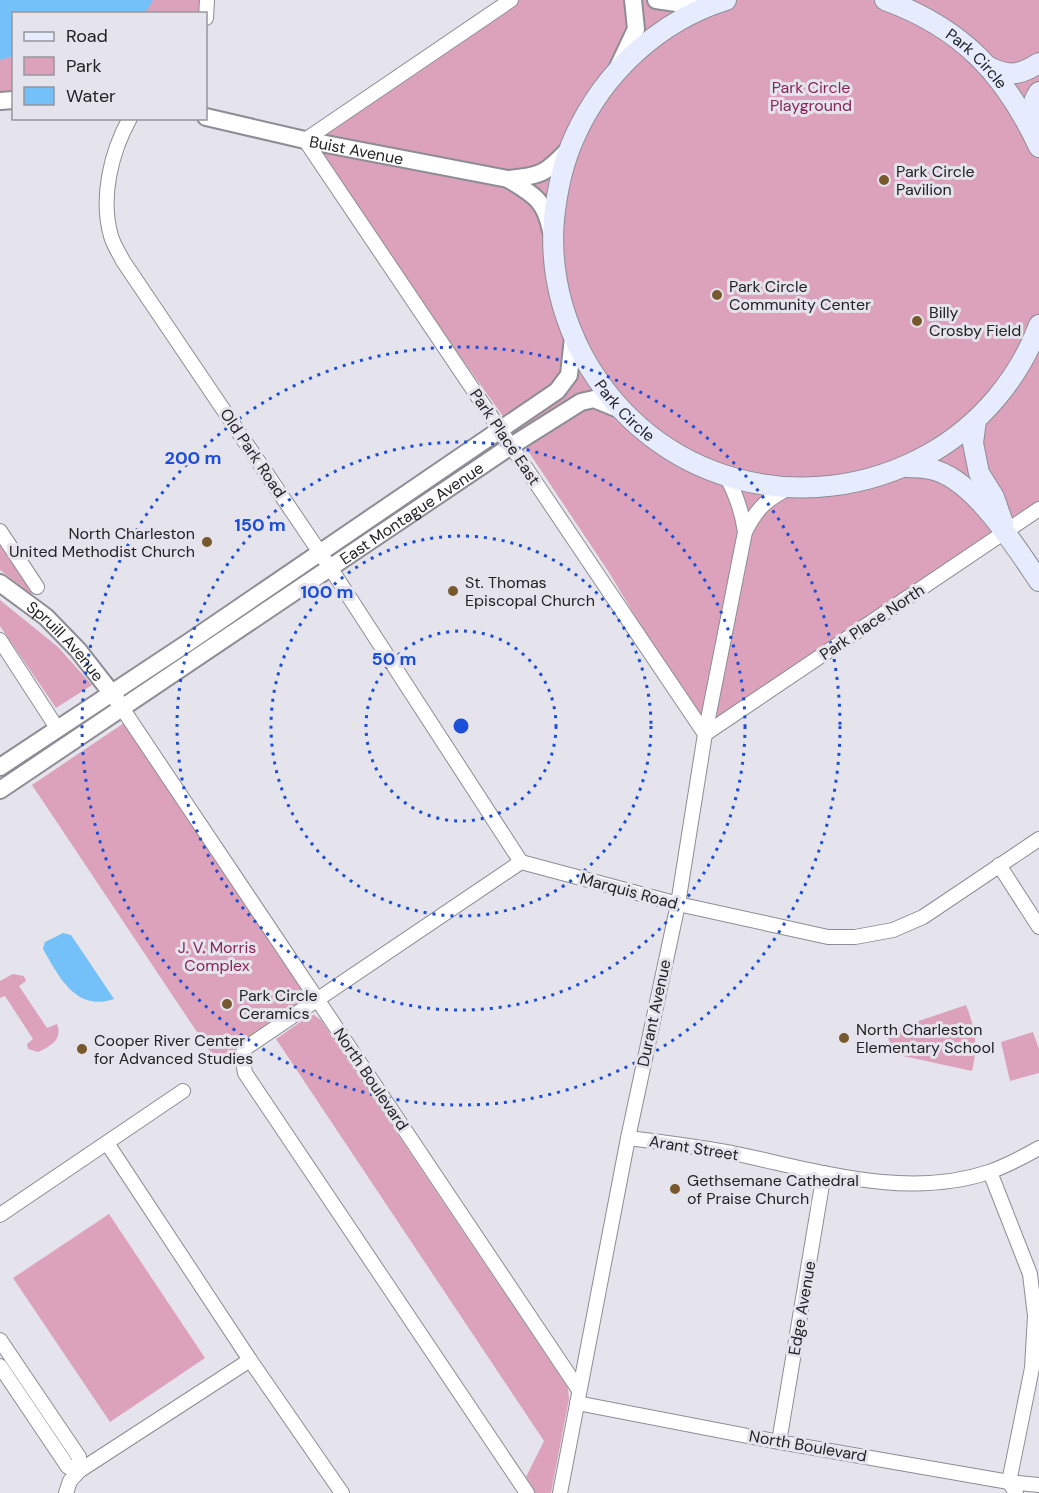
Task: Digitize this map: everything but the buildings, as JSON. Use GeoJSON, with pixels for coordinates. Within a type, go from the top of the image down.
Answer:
{"type":"FeatureCollection","features":[{"type":"Feature","properties":{"kind":"main road","name":"Park Circle"},"geometry":{"type":"LineString","coordinates":[[885,0],[938,24],[989,66],[1010,92],[1039,145]]}},
{"type":"Feature","properties":{"kind":"main road","name":"Park Circle"},"geometry":{"type":"LineString","coordinates":[[719,2],[683,18],[655,36],[616,72],[582,121],[570,148],[557,192],[553,237],[557,283],[562,305],[573,337],[594,376],[621,410],[652,438],[675,453],[726,476],[763,485],[789,488],[819,488],[849,484],[906,467],[943,446],[976,420],[1005,387],[1037,332]]}},
{"type":"Feature","properties":{"kind":"main road"},"geometry":{"type":"LineString","coordinates":[[989,66],[1004,74],[1015,74],[1039,63]]}},
{"type":"Feature","properties":{"kind":"main road"},"geometry":{"type":"LineString","coordinates":[[1039,92],[1033,100],[1031,109],[1039,145]]}},
{"type":"Feature","properties":{"kind":"main road"},"geometry":{"type":"LineString","coordinates":[[976,420],[973,443],[979,473],[994,497],[1006,532]]}},
{"type":"Feature","properties":{"kind":"main road"},"geometry":{"type":"LineString","coordinates":[[906,467],[932,469],[959,482],[1006,532],[1039,581]]}},
{"type":"Feature","properties":{"kind":"street"},"geometry":{"type":"LineString","coordinates":[[305,140],[512,0]]}},
{"type":"Feature","properties":{"kind":"street"},"geometry":{"type":"LineString","coordinates":[[616,72],[636,29],[633,0]]}},
{"type":"Feature","properties":{"kind":"street"},"geometry":{"type":"LineString","coordinates":[[656,0],[690,5],[719,2]]}},
{"type":"Feature","properties":{"kind":"street","name":"Buist Avenue"},"geometry":{"type":"LineString","coordinates":[[207,117],[305,140],[508,179],[535,177],[570,148]]}},
{"type":"Feature","properties":{"kind":"street","name":"Old Park Road"},"geometry":{"type":"LineString","coordinates":[[129,120],[114,156],[108,187],[107,213],[111,237],[123,261],[320,552],[521,862]]}},
{"type":"Feature","properties":{"kind":"street","name":"Park Place East"},"geometry":{"type":"LineString","coordinates":[[305,140],[705,734]]}},
{"type":"Feature","properties":{"kind":"street","name":"Buist Avenue"},"geometry":{"type":"LineString","coordinates":[[508,179],[527,190],[545,208],[553,237]]}},
{"type":"Feature","properties":{"kind":"street","name":"East Montague Avenue"},"geometry":{"type":"LineString","coordinates":[[0,767],[501,431],[557,391],[569,375],[573,337]]}},
{"type":"Feature","properties":{"kind":"street","name":"East Montague Avenue"},"geometry":{"type":"LineString","coordinates":[[0,790],[511,446],[581,402],[594,399],[621,410]]}},
{"type":"Feature","properties":{"kind":"street","name":"Durant Avenue"},"geometry":{"type":"LineString","coordinates":[[726,476],[743,513],[745,532]]}},
{"type":"Feature","properties":{"kind":"street","name":"Durant Avenue"},"geometry":{"type":"LineString","coordinates":[[560,1493],[628,1138],[678,904],[705,734],[745,532],[754,514],[769,498],[789,488]]}},
{"type":"Feature","properties":{"kind":"street","name":"Park Place North"},"geometry":{"type":"LineString","coordinates":[[705,734],[1039,509]]}},
{"type":"Feature","properties":{"kind":"street"},"geometry":{"type":"LineString","coordinates":[[0,531],[37,587]]}},
{"type":"Feature","properties":{"kind":"street","name":"Spruill Avenue"},"geometry":{"type":"LineString","coordinates":[[0,583],[46,617],[78,650],[122,708]]}},
{"type":"Feature","properties":{"kind":"street"},"geometry":{"type":"LineString","coordinates":[[0,640],[57,728]]}},
{"type":"Feature","properties":{"kind":"street","name":"North Boulevard"},"geometry":{"type":"LineString","coordinates":[[122,708],[578,1396],[779,1442],[1012,1487],[1039,1485]]}},
{"type":"Feature","properties":{"kind":"street","name":"Marquis Road"},"geometry":{"type":"LineString","coordinates":[[521,862],[678,904],[828,937],[855,937],[893,930],[923,917],[1039,839]]}},
{"type":"Feature","properties":{"kind":"street"},"geometry":{"type":"LineString","coordinates":[[521,862],[247,1047],[242,1054],[245,1073],[527,1493]]}},
{"type":"Feature","properties":{"kind":"street"},"geometry":{"type":"LineString","coordinates":[[999,865],[1039,927]]}},
{"type":"Feature","properties":{"kind":"street"},"geometry":{"type":"LineString","coordinates":[[0,1215],[183,1091]]}},
{"type":"Feature","properties":{"kind":"street","name":"Arant Street"},"geometry":{"type":"LineString","coordinates":[[628,1138],[730,1153],[825,1173],[908,1184],[961,1179],[990,1172],[1039,1148]]}},
{"type":"Feature","properties":{"kind":"street"},"geometry":{"type":"LineString","coordinates":[[107,1143],[250,1360],[342,1493]]}},
{"type":"Feature","properties":{"kind":"street"},"geometry":{"type":"LineString","coordinates":[[990,1172],[1035,1276],[1032,1368],[1012,1487]]}},
{"type":"Feature","properties":{"kind":"street","name":"Edge Avenue"},"geometry":{"type":"LineString","coordinates":[[779,1442],[825,1173]]}},
{"type":"Feature","properties":{"kind":"street"},"geometry":{"type":"LineString","coordinates":[[0,1340],[79,1457],[79,1471]]}},
{"type":"Feature","properties":{"kind":"street"},"geometry":{"type":"LineString","coordinates":[[66,1493],[70,1481],[79,1471],[250,1360]]}},
{"type":"Feature","properties":{"kind":"street"},"geometry":{"type":"LineString","coordinates":[[0,1366],[68,1467],[79,1471]]}},
{"type":"Feature","properties":{"kind":"green space"},"geometry":{"type":"Polygon","coordinates":[[[0,0],[206,0],[206,12],[12,12],[12,99],[0,100],[0,0]]]}},
{"type":"Feature","properties":{"kind":"green space","name":"Park Circle Playground"},"geometry":{"type":"Polygon","coordinates":[[[513,0],[1039,0],[1039,509],[705,734],[610,574],[530,454],[305,140],[513,0]]]}},
{"type":"Feature","properties":{"kind":"green space"},"geometry":{"type":"Polygon","coordinates":[[[480,449],[484,451],[485,457],[347,547],[346,543],[480,449]]]}},
{"type":"Feature","properties":{"kind":"green space"},"geometry":{"type":"Polygon","coordinates":[[[0,534],[37,587],[31,594],[0,570],[0,534]]]}},
{"type":"Feature","properties":{"kind":"green space"},"geometry":{"type":"Polygon","coordinates":[[[0,600],[58,647],[92,685],[56,708],[0,626],[0,600]]]}},
{"type":"Feature","properties":{"kind":"green space","name":"J. V. Morris Complex"},"geometry":{"type":"Polygon","coordinates":[[[130,719],[317,999],[219,1065],[32,785],[130,719]]]}},
{"type":"Feature","properties":{"kind":"green space"},"geometry":{"type":"Polygon","coordinates":[[[13,974],[24,976],[26,981],[19,986],[47,1028],[57,1024],[58,1034],[55,1041],[38,1052],[28,1049],[27,1044],[33,1039],[5,996],[0,998],[0,981],[13,974]]]}},
{"type":"Feature","properties":{"kind":"green space"},"geometry":{"type":"Polygon","coordinates":[[[966,1005],[975,1038],[972,1071],[894,1054],[886,1032],[966,1005]]]}},
{"type":"Feature","properties":{"kind":"green space"},"geometry":{"type":"Polygon","coordinates":[[[314,1015],[321,1020],[568,1388],[569,1399],[551,1493],[533,1493],[526,1477],[544,1441],[276,1039],[309,1016],[314,1015]]]}},
{"type":"Feature","properties":{"kind":"green space"},"geometry":{"type":"Polygon","coordinates":[[[1033,1032],[1039,1049],[1039,1073],[1010,1081],[1001,1042],[1033,1032]]]}},
{"type":"Feature","properties":{"kind":"green space"},"geometry":{"type":"Polygon","coordinates":[[[109,1214],[205,1358],[110,1422],[13,1278],[109,1214]]]}},
{"type":"Feature","properties":{"kind":"water"},"geometry":{"type":"Polygon","coordinates":[[[0,0],[153,0],[144,12],[12,12],[12,56],[0,60],[0,0]]]}},
{"type":"Feature","properties":{"kind":"water"},"geometry":{"type":"Polygon","coordinates":[[[63,933],[71,935],[114,999],[101,1002],[89,1001],[79,996],[62,981],[43,949],[45,942],[63,933]]]}},
{"type":"Feature","properties":{"kind":"place","name":"Park Circle Pavilion"},"geometry":{"type":"Point","coordinates":[884,180]}},
{"type":"Feature","properties":{"kind":"place","name":"Park Circle Community Center"},"geometry":{"type":"Point","coordinates":[717,295]}},
{"type":"Feature","properties":{"kind":"place","name":"Billy Crosby Field"},"geometry":{"type":"Point","coordinates":[917,321]}},
{"type":"Feature","properties":{"kind":"place","name":"North Charleston United Methodist Church"},"geometry":{"type":"Point","coordinates":[207,542]}},
{"type":"Feature","properties":{"kind":"place","name":"St. Thomas Episcopal Church"},"geometry":{"type":"Point","coordinates":[453,591]}},
{"type":"Feature","properties":{"kind":"place","name":"Park Circle Ceramics"},"geometry":{"type":"Point","coordinates":[227,1004]}},
{"type":"Feature","properties":{"kind":"place","name":"North Charleston Elementary School"},"geometry":{"type":"Point","coordinates":[844,1038]}},
{"type":"Feature","properties":{"kind":"place","name":"Cooper River Center for Advanced Studies"},"geometry":{"type":"Point","coordinates":[82,1049]}},
{"type":"Feature","properties":{"kind":"place","name":"Gethsemane Cathedral of Praise Church"},"geometry":{"type":"Point","coordinates":[675,1189]}}]}
